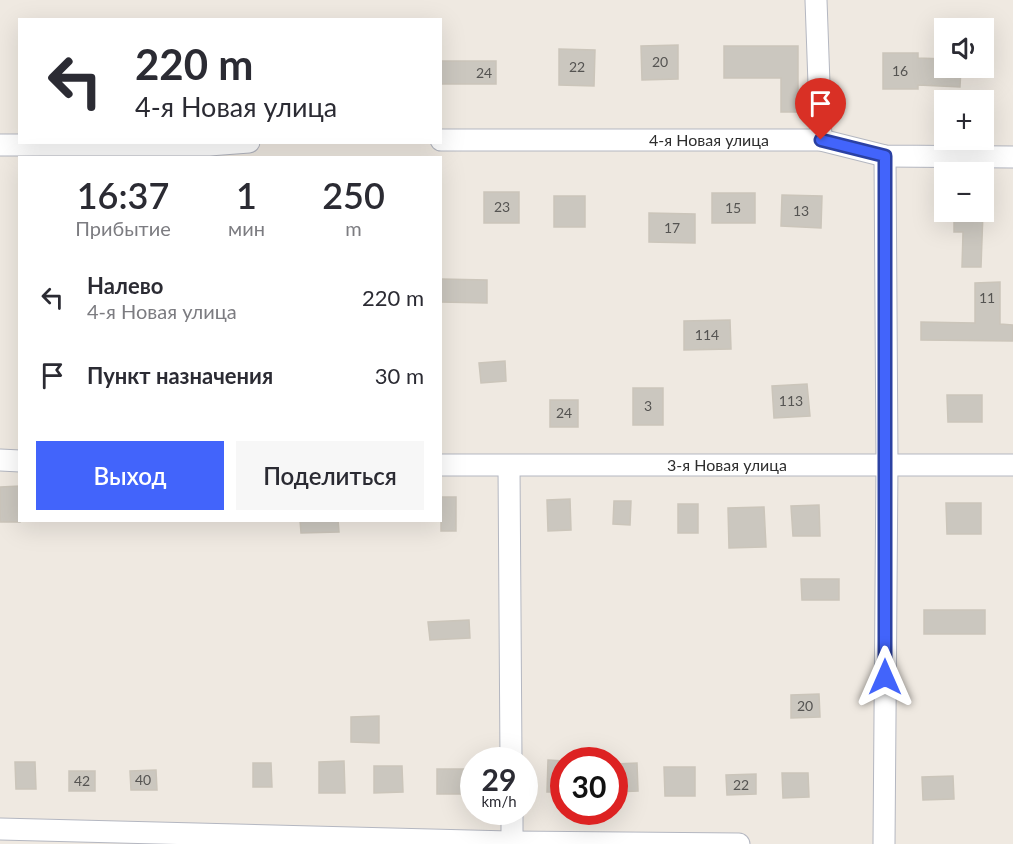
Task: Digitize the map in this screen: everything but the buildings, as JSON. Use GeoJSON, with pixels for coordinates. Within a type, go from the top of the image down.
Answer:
{"type":"FeatureCollection","features":[{"type":"Feature","properties":{"kind":"street"},"geometry":{"type":"LineString","coordinates":[[816,0],[821,140]]}},
{"type":"Feature","properties":{"kind":"street","name":"4-я Новая улица"},"geometry":{"type":"LineString","coordinates":[[442,140],[821,140],[885,156],[1013,157]]}},
{"type":"Feature","properties":{"kind":"street"},"geometry":{"type":"LineString","coordinates":[[0,144],[18,144]]}},
{"type":"Feature","properties":{"kind":"street"},"geometry":{"type":"LineString","coordinates":[[884,844],[887,463],[885,156]]}},
{"type":"Feature","properties":{"kind":"street"},"geometry":{"type":"LineString","coordinates":[[0,460],[18,460]]}},
{"type":"Feature","properties":{"kind":"street","name":"3-я Новая улица"},"geometry":{"type":"LineString","coordinates":[[442,465],[887,463],[1013,465]]}},
{"type":"Feature","properties":{"kind":"street"},"geometry":{"type":"LineString","coordinates":[[509,466],[511,747]]}},
{"type":"Feature","properties":{"kind":"street"},"geometry":{"type":"LineString","coordinates":[[512,825],[512,843]]}},
{"type":"Feature","properties":{"kind":"street"},"geometry":{"type":"LineString","coordinates":[[0,829],[512,843],[740,844]]}},
{"type":"Feature","properties":{"kind":"route"},"geometry":{"type":"LineString","coordinates":[[821,140],[885,156],[887,463],[885,677]]}}]}
